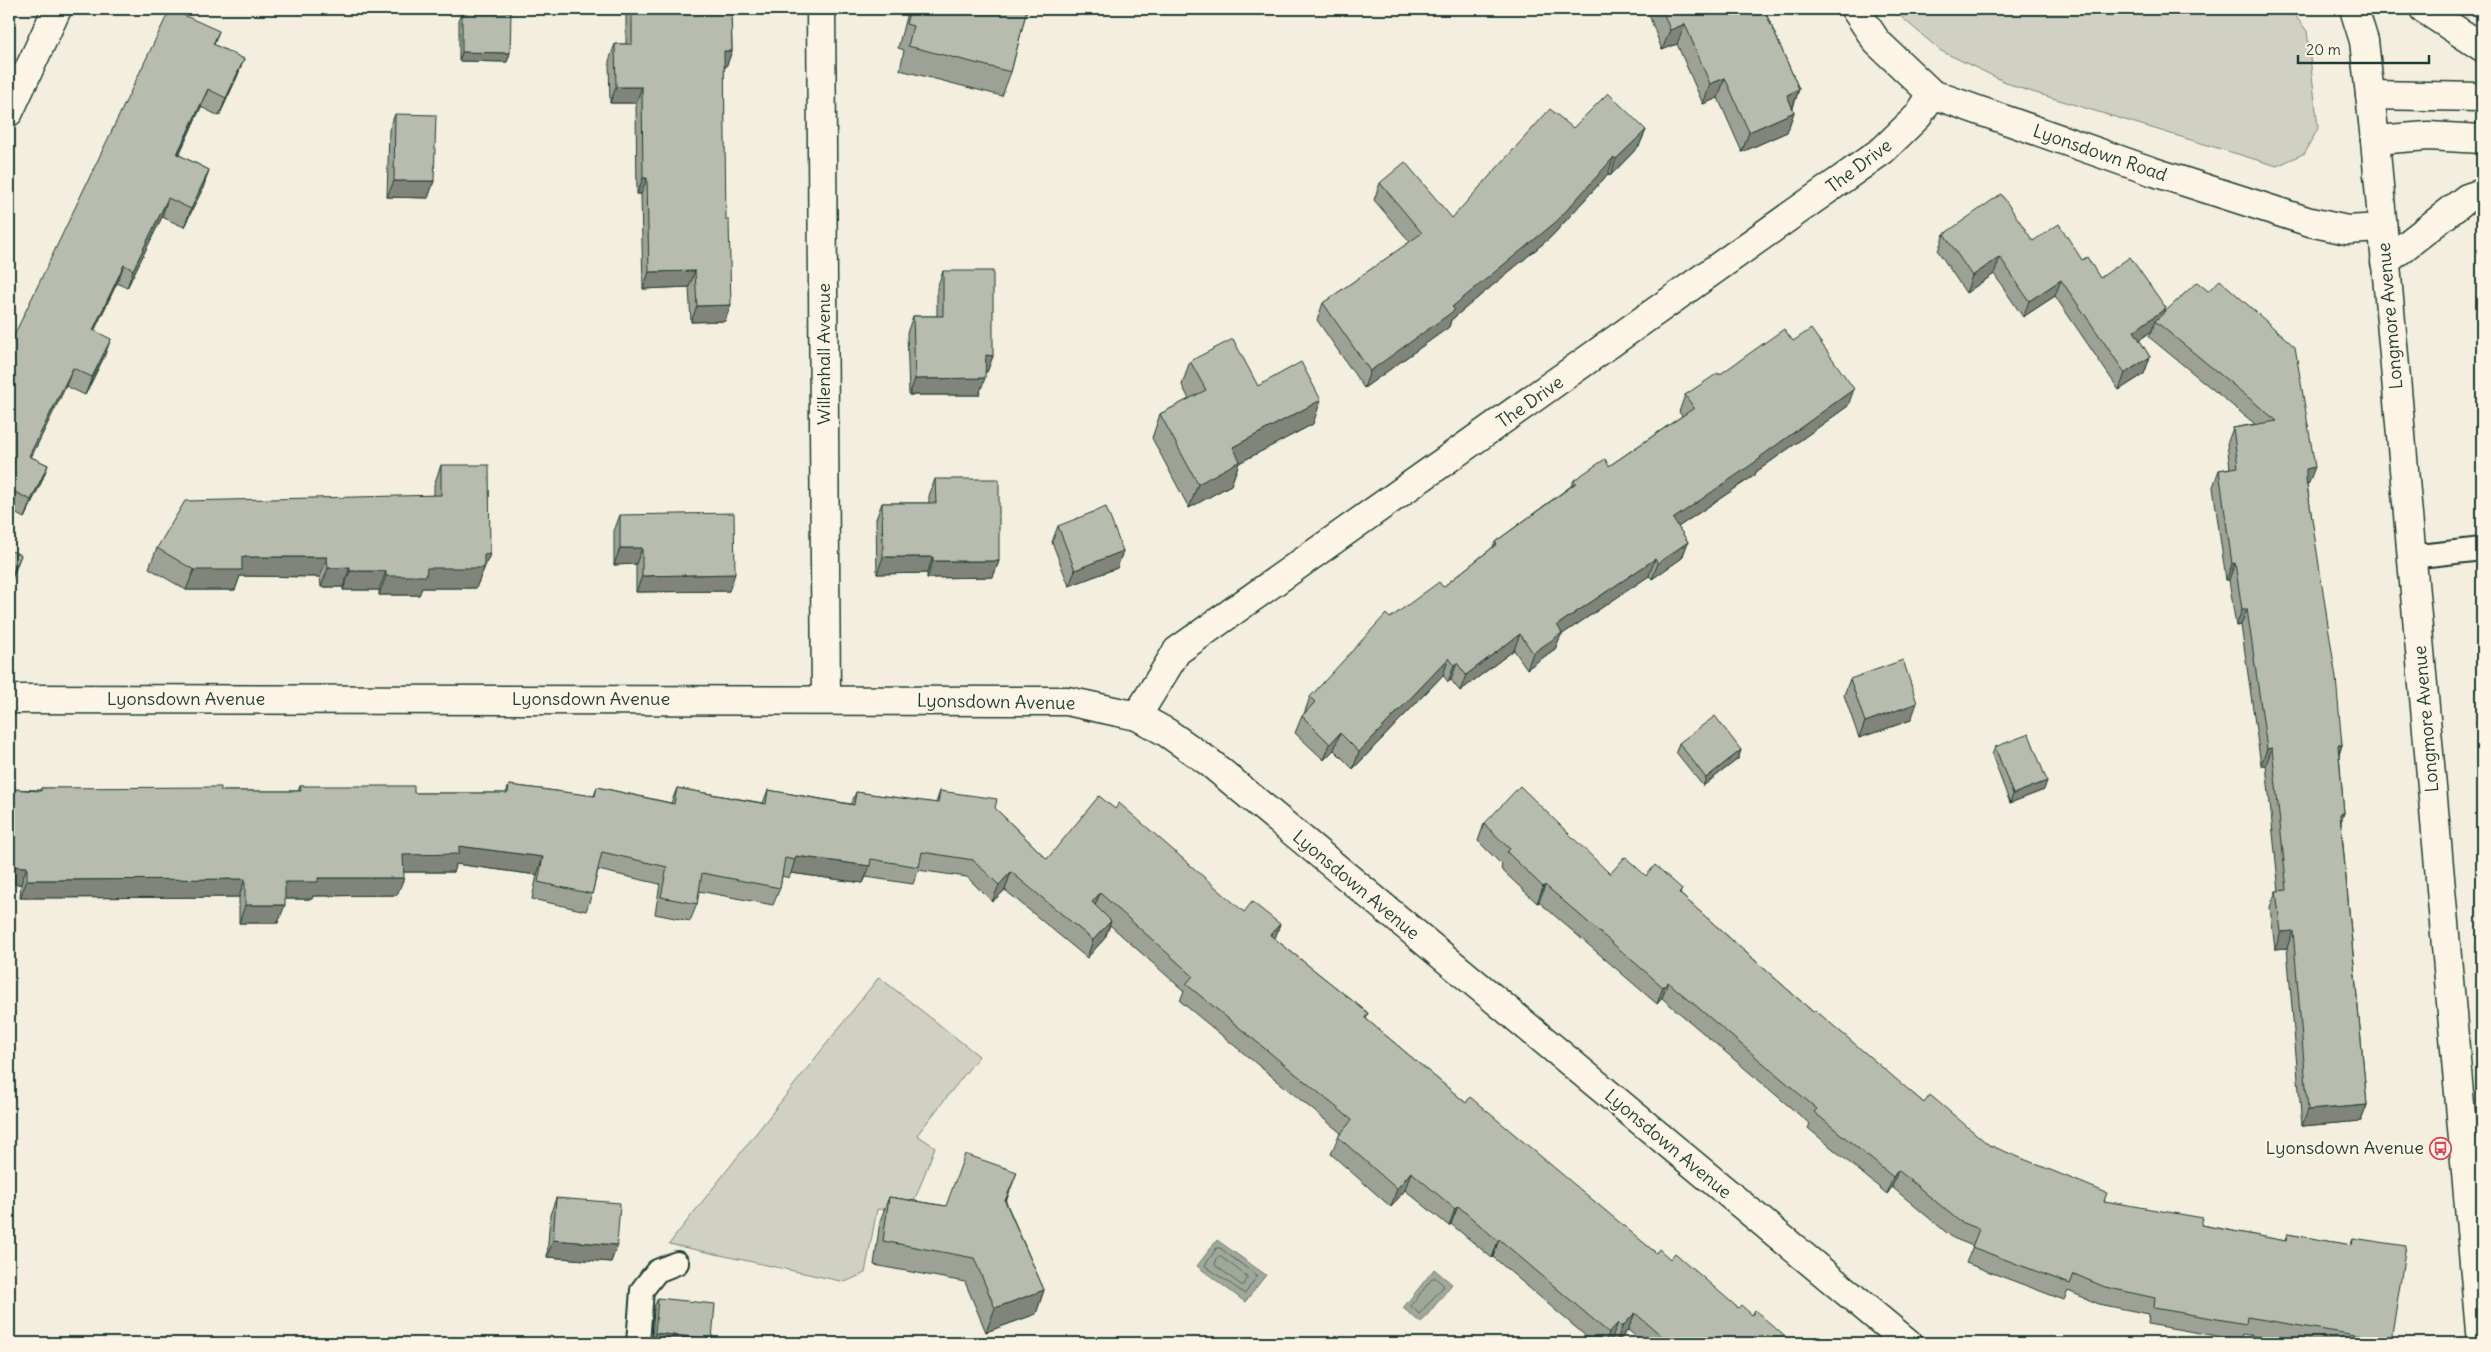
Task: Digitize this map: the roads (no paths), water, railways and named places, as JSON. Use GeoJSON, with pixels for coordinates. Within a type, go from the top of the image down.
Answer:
{"type":"FeatureCollection","features":[{"type":"Feature","properties":{"kind":"street"},"geometry":{"type":"LineString","coordinates":[[9,112],[57,9]]}},
{"type":"Feature","properties":{"kind":"street","name":"Willenhall Avenue"},"geometry":{"type":"LineString","coordinates":[[821,9],[826,699]]}},
{"type":"Feature","properties":{"kind":"street","name":"Lyonsdown Road"},"geometry":{"type":"LineString","coordinates":[[1855,9],[1877,42],[1932,94],[2151,171],[2310,222],[2347,230],[2382,228]]}},
{"type":"Feature","properties":{"kind":"street"},"geometry":{"type":"LineString","coordinates":[[2354,9],[2364,41],[2370,95],[2482,98]]}},
{"type":"Feature","properties":{"kind":"street"},"geometry":{"type":"LineString","coordinates":[[2424,9],[2482,48]]}},
{"type":"Feature","properties":{"kind":"street","name":"The Drive"},"geometry":{"type":"LineString","coordinates":[[1137,716],[1177,651],[1883,150],[1918,116],[1932,94]]}},
{"type":"Feature","properties":{"kind":"street","name":"Longmore Avenue"},"geometry":{"type":"LineString","coordinates":[[2370,95],[2481,1343]]}},
{"type":"Feature","properties":{"kind":"street"},"geometry":{"type":"LineString","coordinates":[[2375,140],[2428,136],[2482,139]]}},
{"type":"Feature","properties":{"kind":"street"},"geometry":{"type":"LineString","coordinates":[[2385,262],[2467,198],[2482,193]]}},
{"type":"Feature","properties":{"kind":"street","name":"Lyonsdown Avenue"},"geometry":{"type":"LineString","coordinates":[[9,699],[826,699],[1067,701],[1137,716],[1166,732],[1209,762],[1908,1343]]}},
{"type":"Feature","properties":{"kind":"lane"},"geometry":{"type":"LineString","coordinates":[[2411,557],[2482,549]]}},
{"type":"Feature","properties":{"kind":"lane"},"geometry":{"type":"LineString","coordinates":[[638,1343],[642,1290],[657,1271],[677,1263]]}},
{"type":"Feature","properties":{"kind":"water"},"geometry":{"type":"Polygon","coordinates":[[[1217,1240],[1266,1275],[1245,1302],[1197,1266],[1217,1240]]]}},
{"type":"Feature","properties":{"kind":"water"},"geometry":{"type":"Polygon","coordinates":[[[1434,1269],[1452,1284],[1421,1323],[1403,1308],[1434,1269]]]}},
{"type":"Feature","properties":{"kind":"place","name":"Lyonsdown Avenue"},"geometry":{"type":"Point","coordinates":[2440,1148]}}]}
